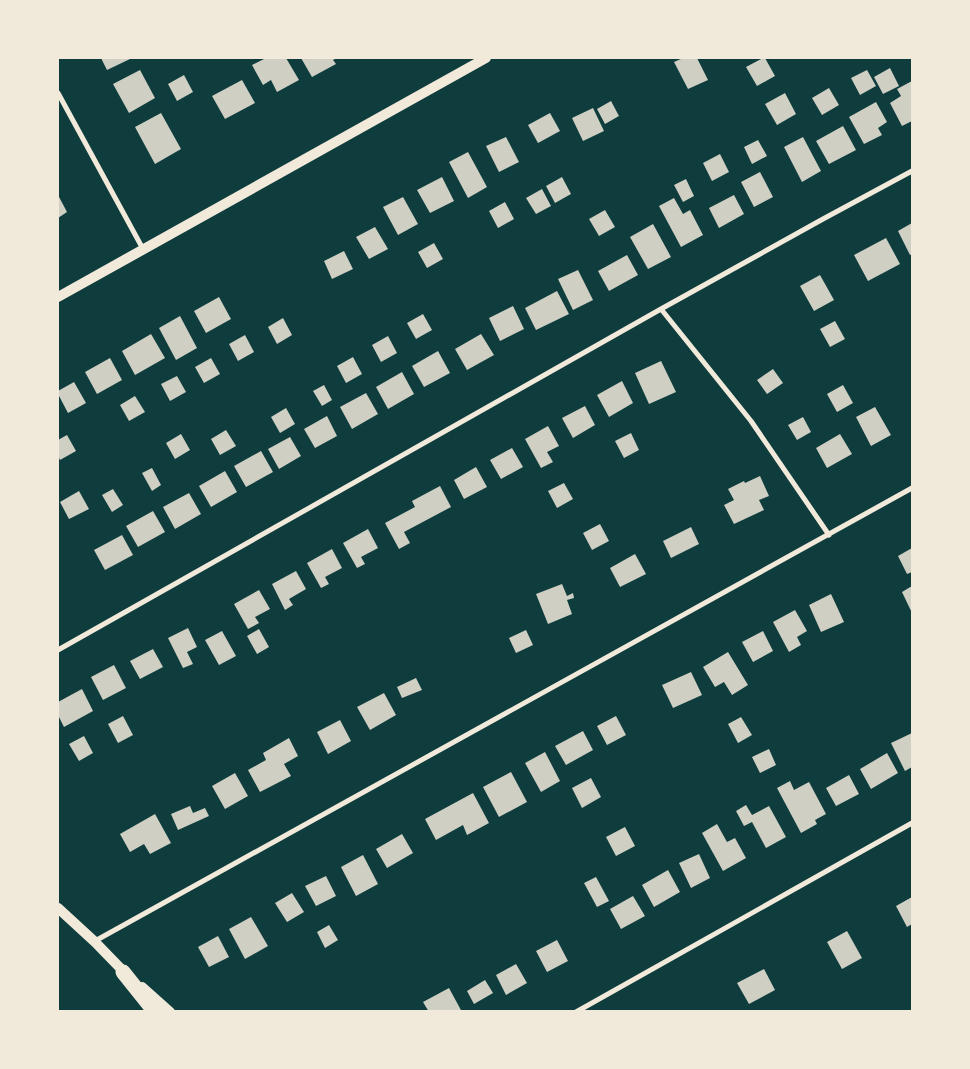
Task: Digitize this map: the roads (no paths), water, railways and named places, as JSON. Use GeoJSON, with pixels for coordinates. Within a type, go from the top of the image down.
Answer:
{"type":"FeatureCollection","features":[{"type":"Feature","properties":{"kind":"highway"},"geometry":{"type":"LineString","coordinates":[[124,972],[155,1012]]}},
{"type":"Feature","properties":{"kind":"main road"},"geometry":{"type":"LineString","coordinates":[[58,296],[486,58]]}},
{"type":"Feature","properties":{"kind":"main road"},"geometry":{"type":"LineString","coordinates":[[58,908],[124,972],[170,1012]]}},
{"type":"Feature","properties":{"kind":"street"},"geometry":{"type":"LineString","coordinates":[[58,93],[143,249]]}},
{"type":"Feature","properties":{"kind":"street"},"geometry":{"type":"LineString","coordinates":[[58,650],[823,218],[912,171]]}},
{"type":"Feature","properties":{"kind":"street"},"geometry":{"type":"LineString","coordinates":[[662,309],[751,421],[829,535]]}},
{"type":"Feature","properties":{"kind":"street"},"geometry":{"type":"LineString","coordinates":[[95,942],[912,488]]}},
{"type":"Feature","properties":{"kind":"street"},"geometry":{"type":"LineString","coordinates":[[576,1012],[912,823]]}}]}
